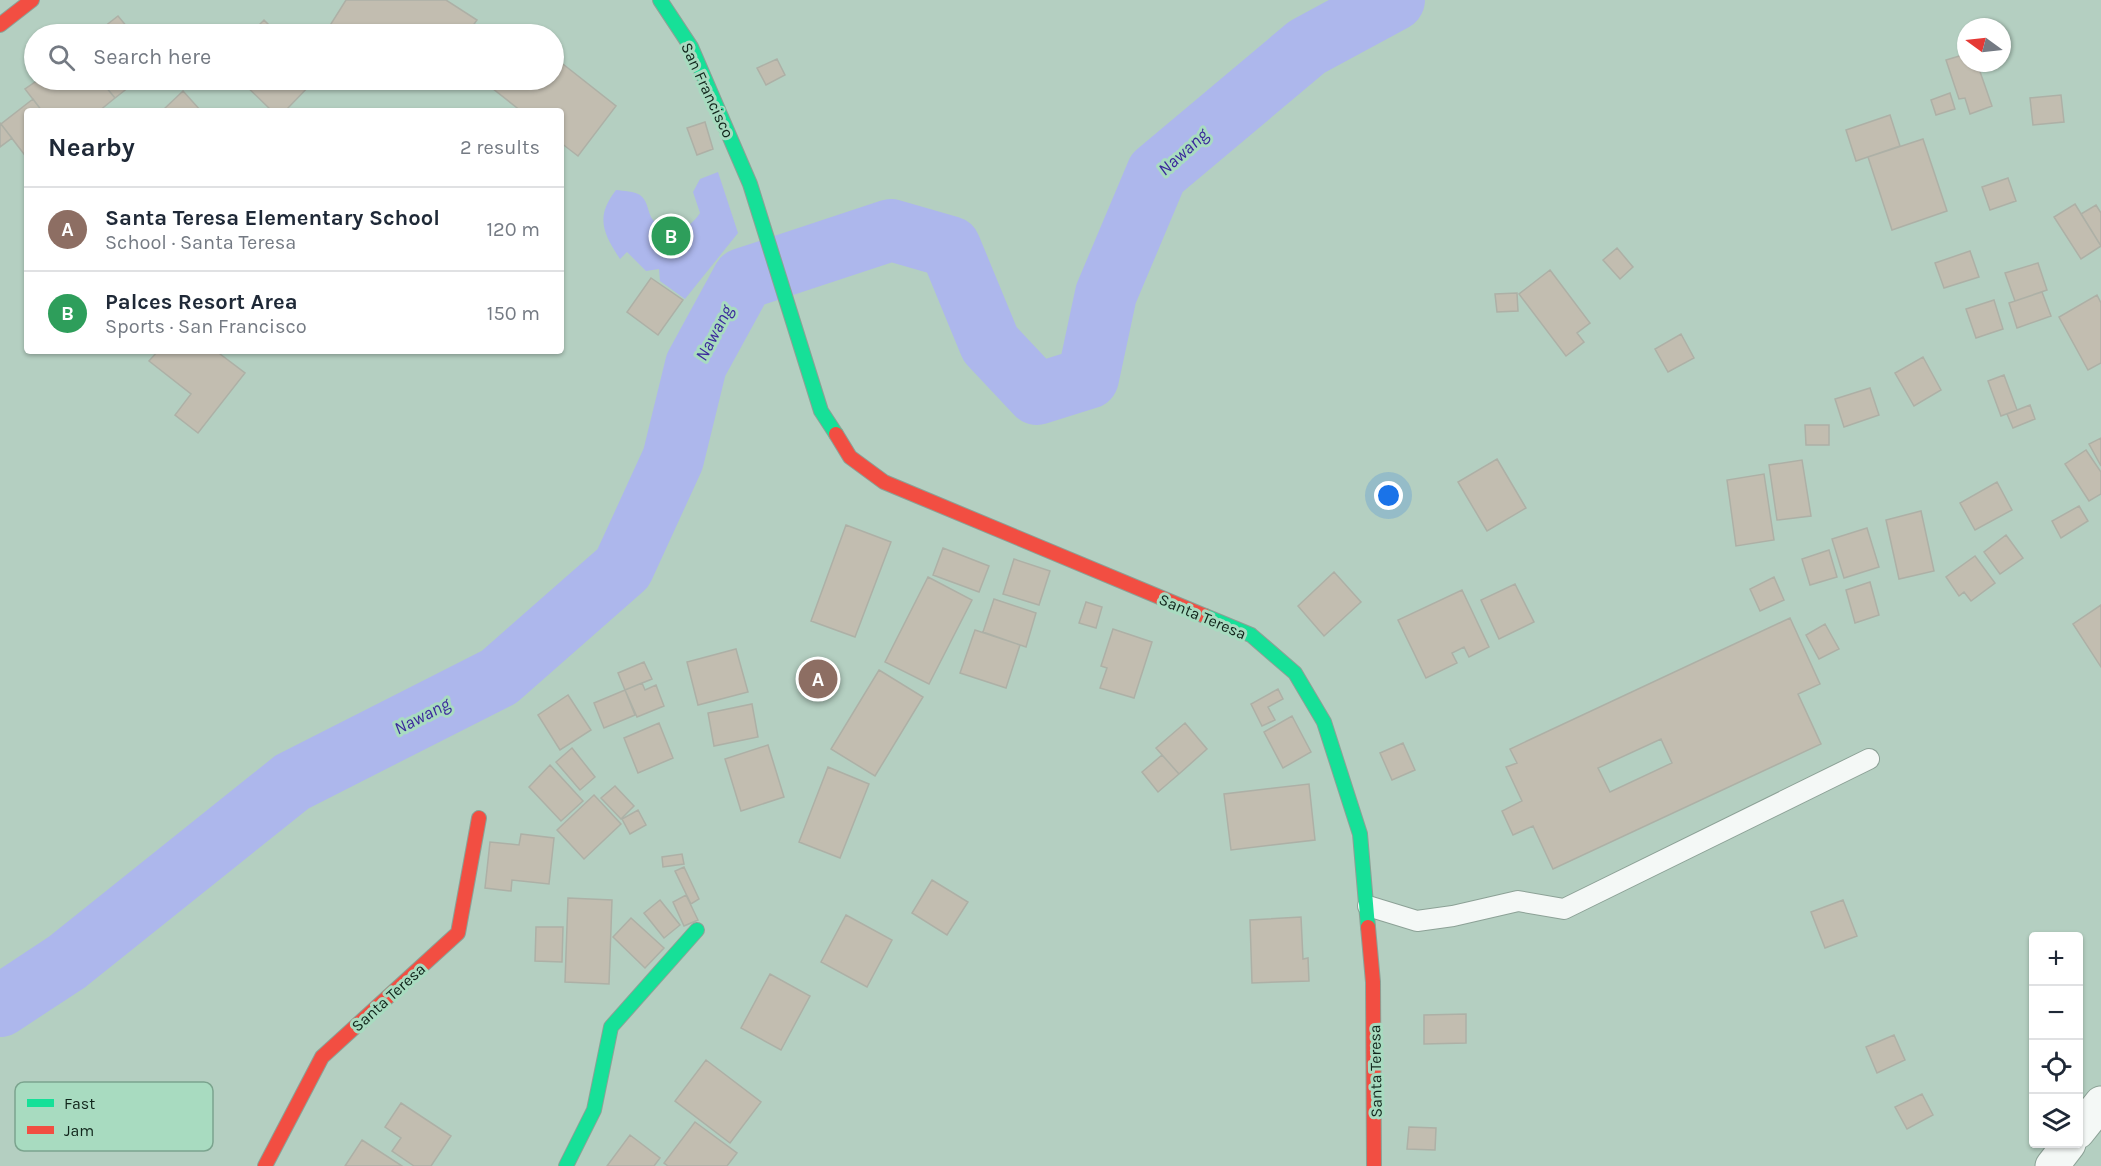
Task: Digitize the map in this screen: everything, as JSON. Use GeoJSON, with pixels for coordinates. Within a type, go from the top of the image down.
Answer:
{"type":"FeatureCollection","features":[{"type":"Feature","properties":{"kind":"street"},"geometry":{"type":"LineString","coordinates":[[0,25],[32,0]]}},
{"type":"Feature","properties":{"kind":"street","name":"San Francisco"},"geometry":{"type":"LineString","coordinates":[[660,0],[691,47],[750,184],[802,348]]}},
{"type":"Feature","properties":{"kind":"street","name":"Santa Teresa"},"geometry":{"type":"LineString","coordinates":[[802,348],[821,411],[850,457],[884,482],[1251,635],[1295,673],[1324,722],[1360,834],[1374,993],[1374,1166]]}},
{"type":"Feature","properties":{"kind":"street","name":"Santa Teresa"},"geometry":{"type":"LineString","coordinates":[[266,1166],[322,1057],[458,933],[479,818]]}},
{"type":"Feature","properties":{"kind":"street"},"geometry":{"type":"LineString","coordinates":[[566,1166],[594,1110],[611,1027],[697,930]]}},
{"type":"Feature","properties":{"kind":"street"},"geometry":{"type":"LineString","coordinates":[[2083,1127],[2101,1103]]}},
{"type":"Feature","properties":{"kind":"street"},"geometry":{"type":"LineString","coordinates":[[2052,1166],[2065,1148]]}},
{"type":"Feature","properties":{"kind":"lane"},"geometry":{"type":"LineString","coordinates":[[1368,906],[1417,921],[1454,916],[1518,901],[1564,909],[1869,759]]}},
{"type":"Feature","properties":{"kind":"water"},"geometry":{"type":"Polygon","coordinates":[[[718,172],[738,233],[685,299],[660,281],[659,269],[646,271],[627,252],[620,259],[606,233],[605,209],[616,190],[635,193],[643,198],[651,217],[659,226],[672,231],[679,230],[690,224],[700,213],[693,192],[700,179],[718,172]]]}},
{"type":"Feature","properties":{"kind":"building"},"geometry":{"type":"Polygon","coordinates":[[[346,0],[446,0],[477,20],[474,24],[331,24],[346,0]]]}},
{"type":"Feature","properties":{"kind":"building"},"geometry":{"type":"Polygon","coordinates":[[[118,16],[125,24],[108,24],[118,16]]]}},
{"type":"Feature","properties":{"kind":"building"},"geometry":{"type":"Polygon","coordinates":[[[1957,57],[1957,72],[1980,72],[1992,106],[1970,114],[1965,98],[1959,99],[1946,60],[1957,57]]]}},
{"type":"Feature","properties":{"kind":"building"},"geometry":{"type":"Polygon","coordinates":[[[777,59],[785,75],[766,85],[757,68],[777,59]]]}},
{"type":"Feature","properties":{"kind":"building"},"geometry":{"type":"Polygon","coordinates":[[[564,65],[616,106],[578,156],[564,145],[564,108],[517,108],[494,90],[564,90],[564,65]]]}},
{"type":"Feature","properties":{"kind":"building"},"geometry":{"type":"Polygon","coordinates":[[[26,90],[108,90],[115,98],[103,108],[40,108],[26,90]]]}},
{"type":"Feature","properties":{"kind":"building"},"geometry":{"type":"Polygon","coordinates":[[[108,90],[125,90],[115,98],[108,90]]]}},
{"type":"Feature","properties":{"kind":"building"},"geometry":{"type":"Polygon","coordinates":[[[250,90],[305,90],[288,108],[269,108],[250,90]]]}},
{"type":"Feature","properties":{"kind":"building"},"geometry":{"type":"Polygon","coordinates":[[[183,91],[198,108],[165,108],[183,91]]]}},
{"type":"Feature","properties":{"kind":"building"},"geometry":{"type":"Polygon","coordinates":[[[1950,93],[1955,109],[1936,115],[1931,100],[1950,93]]]}},
{"type":"Feature","properties":{"kind":"building"},"geometry":{"type":"Polygon","coordinates":[[[2061,95],[2064,122],[2033,125],[2030,98],[2061,95]]]}},
{"type":"Feature","properties":{"kind":"building"},"geometry":{"type":"Polygon","coordinates":[[[33,99],[40,108],[24,108],[24,154],[1,124],[33,99]]]}},
{"type":"Feature","properties":{"kind":"building"},"geometry":{"type":"Polygon","coordinates":[[[1890,115],[1900,146],[1856,161],[1846,130],[1890,115]]]}},
{"type":"Feature","properties":{"kind":"building"},"geometry":{"type":"Polygon","coordinates":[[[705,122],[713,149],[697,155],[687,128],[705,122]]]}},
{"type":"Feature","properties":{"kind":"building"},"geometry":{"type":"Polygon","coordinates":[[[0,123],[12,138],[0,147],[0,123]]]}},
{"type":"Feature","properties":{"kind":"building"},"geometry":{"type":"Polygon","coordinates":[[[1923,139],[1947,211],[1892,230],[1868,157],[1923,139]]]}},
{"type":"Feature","properties":{"kind":"building"},"geometry":{"type":"Polygon","coordinates":[[[2008,178],[2016,201],[1990,210],[1982,187],[2008,178]]]}},
{"type":"Feature","properties":{"kind":"building"},"geometry":{"type":"Polygon","coordinates":[[[2075,204],[2101,246],[2081,259],[2054,217],[2075,204]]]}},
{"type":"Feature","properties":{"kind":"building"},"geometry":{"type":"Polygon","coordinates":[[[2096,205],[2101,213],[2101,246],[2081,214],[2096,205]]]}},
{"type":"Feature","properties":{"kind":"building"},"geometry":{"type":"Polygon","coordinates":[[[1617,248],[1633,267],[1620,279],[1603,260],[1617,248]]]}},
{"type":"Feature","properties":{"kind":"building"},"geometry":{"type":"Polygon","coordinates":[[[1970,251],[1979,277],[1944,288],[1935,263],[1970,251]]]}},
{"type":"Feature","properties":{"kind":"building"},"geometry":{"type":"Polygon","coordinates":[[[2038,263],[2047,290],[2015,301],[2005,273],[2038,263]]]}},
{"type":"Feature","properties":{"kind":"building"},"geometry":{"type":"Polygon","coordinates":[[[1550,270],[1590,323],[1577,333],[1584,342],[1566,356],[1519,294],[1550,270]]]}},
{"type":"Feature","properties":{"kind":"building"},"geometry":{"type":"Polygon","coordinates":[[[651,278],[683,300],[658,335],[627,312],[651,278]]]}},
{"type":"Feature","properties":{"kind":"building"},"geometry":{"type":"Polygon","coordinates":[[[2042,292],[2051,316],[2017,328],[2009,303],[2042,292]]]}},
{"type":"Feature","properties":{"kind":"building"},"geometry":{"type":"Polygon","coordinates":[[[1517,293],[1518,311],[1497,312],[1495,294],[1517,293]]]}},
{"type":"Feature","properties":{"kind":"building"},"geometry":{"type":"Polygon","coordinates":[[[2097,295],[2101,303],[2101,363],[2088,370],[2059,317],[2097,295]]]}},
{"type":"Feature","properties":{"kind":"building"},"geometry":{"type":"Polygon","coordinates":[[[1994,300],[2003,329],[1976,338],[1966,309],[1994,300]]]}},
{"type":"Feature","properties":{"kind":"building"},"geometry":{"type":"Polygon","coordinates":[[[1681,334],[1694,358],[1668,372],[1655,349],[1681,334]]]}},
{"type":"Feature","properties":{"kind":"building"},"geometry":{"type":"Polygon","coordinates":[[[155,354],[220,354],[245,373],[198,433],[175,415],[191,394],[149,361],[155,354]]]}},
{"type":"Feature","properties":{"kind":"building"},"geometry":{"type":"Polygon","coordinates":[[[1923,357],[1941,390],[1914,406],[1895,373],[1923,357]]]}},
{"type":"Feature","properties":{"kind":"building"},"geometry":{"type":"Polygon","coordinates":[[[2004,375],[2017,410],[2001,416],[1988,381],[2004,375]]]}},
{"type":"Feature","properties":{"kind":"building"},"geometry":{"type":"Polygon","coordinates":[[[1870,388],[1879,415],[1844,427],[1835,399],[1870,388]]]}},
{"type":"Feature","properties":{"kind":"building"},"geometry":{"type":"Polygon","coordinates":[[[2030,405],[2035,419],[2013,428],[2007,414],[2030,405]]]}},
{"type":"Feature","properties":{"kind":"building"},"geometry":{"type":"Polygon","coordinates":[[[1805,425],[1829,425],[1829,445],[1806,445],[1805,425]]]}},
{"type":"Feature","properties":{"kind":"building"},"geometry":{"type":"Polygon","coordinates":[[[2101,438],[2101,466],[2089,444],[2101,438]]]}},
{"type":"Feature","properties":{"kind":"building"},"geometry":{"type":"Polygon","coordinates":[[[2086,450],[2101,472],[2101,494],[2089,501],[2065,464],[2086,450]]]}},
{"type":"Feature","properties":{"kind":"building"},"geometry":{"type":"Polygon","coordinates":[[[1497,459],[1526,508],[1487,531],[1458,482],[1497,459]]]}},
{"type":"Feature","properties":{"kind":"building"},"geometry":{"type":"Polygon","coordinates":[[[1802,460],[1811,516],[1777,520],[1769,465],[1802,460]]]}},
{"type":"Feature","properties":{"kind":"building"},"geometry":{"type":"Polygon","coordinates":[[[1764,474],[1774,540],[1736,546],[1727,480],[1764,474]]]}},
{"type":"Feature","properties":{"kind":"building"},"geometry":{"type":"Polygon","coordinates":[[[1997,482],[2012,510],[1975,530],[1960,503],[1997,482]]]}},
{"type":"Feature","properties":{"kind":"building"},"geometry":{"type":"Polygon","coordinates":[[[2079,506],[2088,521],[2061,538],[2052,521],[2079,506]]]}},
{"type":"Feature","properties":{"kind":"building"},"geometry":{"type":"Polygon","coordinates":[[[1921,511],[1934,571],[1899,579],[1886,520],[1921,511]]]}},
{"type":"Feature","properties":{"kind":"building"},"geometry":{"type":"Polygon","coordinates":[[[846,525],[891,542],[855,637],[811,621],[846,525]]]}},
{"type":"Feature","properties":{"kind":"building"},"geometry":{"type":"Polygon","coordinates":[[[1867,528],[1879,567],[1844,578],[1832,539],[1867,528]]]}},
{"type":"Feature","properties":{"kind":"building"},"geometry":{"type":"Polygon","coordinates":[[[2006,535],[2023,558],[2000,574],[1984,552],[2006,535]]]}},
{"type":"Feature","properties":{"kind":"building"},"geometry":{"type":"Polygon","coordinates":[[[943,548],[989,566],[979,592],[933,575],[943,548]]]}},
{"type":"Feature","properties":{"kind":"building"},"geometry":{"type":"Polygon","coordinates":[[[1829,550],[1837,577],[1810,585],[1802,559],[1829,550]]]}},
{"type":"Feature","properties":{"kind":"building"},"geometry":{"type":"Polygon","coordinates":[[[1975,556],[1995,583],[1971,601],[1964,592],[1959,596],[1946,577],[1975,556]]]}},
{"type":"Feature","properties":{"kind":"building"},"geometry":{"type":"Polygon","coordinates":[[[1014,559],[1050,571],[1039,605],[1003,594],[1014,559]]]}},
{"type":"Feature","properties":{"kind":"building"},"geometry":{"type":"Polygon","coordinates":[[[1334,572],[1361,602],[1324,636],[1298,606],[1334,572]]]}},
{"type":"Feature","properties":{"kind":"building"},"geometry":{"type":"Polygon","coordinates":[[[928,577],[972,600],[929,684],[885,662],[928,577]]]}},
{"type":"Feature","properties":{"kind":"building"},"geometry":{"type":"Polygon","coordinates":[[[1774,577],[1784,600],[1760,611],[1750,589],[1774,577]]]}},
{"type":"Feature","properties":{"kind":"building"},"geometry":{"type":"Polygon","coordinates":[[[1870,582],[1879,615],[1855,623],[1846,590],[1870,582]]]}},
{"type":"Feature","properties":{"kind":"building"},"geometry":{"type":"Polygon","coordinates":[[[1515,584],[1534,622],[1499,639],[1481,600],[1515,584]]]}},
{"type":"Feature","properties":{"kind":"building"},"geometry":{"type":"Polygon","coordinates":[[[1462,590],[1489,647],[1469,657],[1464,647],[1452,653],[1457,663],[1426,678],[1398,620],[1462,590]]]}},
{"type":"Feature","properties":{"kind":"building"},"geometry":{"type":"Polygon","coordinates":[[[994,599],[1036,613],[1026,647],[983,632],[994,599]]]}},
{"type":"Feature","properties":{"kind":"building"},"geometry":{"type":"Polygon","coordinates":[[[1086,602],[1102,607],[1096,628],[1079,623],[1086,602]]]}},
{"type":"Feature","properties":{"kind":"building"},"geometry":{"type":"Polygon","coordinates":[[[2101,605],[2101,667],[2073,624],[2101,605]]]}},
{"type":"Feature","properties":{"kind":"building"},"geometry":{"type":"Polygon","coordinates":[[[1790,618],[1820,684],[1798,694],[1821,744],[1553,869],[1533,826],[1513,835],[1502,811],[1522,801],[1506,767],[1517,763],[1510,749],[1790,618]],[[1661,739],[1598,768],[1610,792],[1672,763],[1661,739]]]}},
{"type":"Feature","properties":{"kind":"building"},"geometry":{"type":"Polygon","coordinates":[[[1825,624],[1839,649],[1819,659],[1806,635],[1825,624]]]}},
{"type":"Feature","properties":{"kind":"building"},"geometry":{"type":"Polygon","coordinates":[[[1113,629],[1152,642],[1134,698],[1100,688],[1107,668],[1101,666],[1113,629]]]}},
{"type":"Feature","properties":{"kind":"building"},"geometry":{"type":"Polygon","coordinates":[[[975,630],[1020,645],[1006,688],[960,673],[975,630]]]}},
{"type":"Feature","properties":{"kind":"building"},"geometry":{"type":"Polygon","coordinates":[[[736,649],[748,692],[698,705],[687,662],[736,649]]]}},
{"type":"Feature","properties":{"kind":"building"},"geometry":{"type":"Polygon","coordinates":[[[644,662],[652,679],[625,690],[618,673],[644,662]]]}},
{"type":"Feature","properties":{"kind":"building"},"geometry":{"type":"Polygon","coordinates":[[[879,670],[923,697],[875,776],[831,749],[879,670]]]}},
{"type":"Feature","properties":{"kind":"building"},"geometry":{"type":"Polygon","coordinates":[[[642,683],[645,690],[656,685],[664,706],[637,717],[625,690],[642,683]]]}},
{"type":"Feature","properties":{"kind":"building"},"geometry":{"type":"Polygon","coordinates":[[[1278,689],[1283,699],[1268,707],[1275,720],[1262,726],[1251,704],[1278,689]]]}},
{"type":"Feature","properties":{"kind":"building"},"geometry":{"type":"Polygon","coordinates":[[[625,690],[635,715],[604,728],[594,703],[625,690]]]}},
{"type":"Feature","properties":{"kind":"building"},"geometry":{"type":"Polygon","coordinates":[[[568,695],[591,730],[560,750],[538,715],[568,695]]]}},
{"type":"Feature","properties":{"kind":"building"},"geometry":{"type":"Polygon","coordinates":[[[752,704],[758,737],[714,746],[708,713],[752,704]]]}},
{"type":"Feature","properties":{"kind":"building"},"geometry":{"type":"Polygon","coordinates":[[[1292,716],[1311,752],[1283,768],[1264,732],[1292,716]]]}},
{"type":"Feature","properties":{"kind":"building"},"geometry":{"type":"Polygon","coordinates":[[[659,723],[673,758],[638,773],[624,738],[659,723]]]}},
{"type":"Feature","properties":{"kind":"building"},"geometry":{"type":"Polygon","coordinates":[[[1185,723],[1207,749],[1179,774],[1156,748],[1185,723]]]}},
{"type":"Feature","properties":{"kind":"building"},"geometry":{"type":"Polygon","coordinates":[[[1403,743],[1415,770],[1392,780],[1380,753],[1403,743]]]}},
{"type":"Feature","properties":{"kind":"building"},"geometry":{"type":"Polygon","coordinates":[[[768,745],[784,797],[741,811],[725,759],[768,745]]]}},
{"type":"Feature","properties":{"kind":"building"},"geometry":{"type":"Polygon","coordinates":[[[572,748],[595,777],[580,790],[556,762],[572,748]]]}},
{"type":"Feature","properties":{"kind":"building"},"geometry":{"type":"Polygon","coordinates":[[[1162,755],[1179,774],[1158,792],[1142,772],[1162,755]]]}},
{"type":"Feature","properties":{"kind":"building"},"geometry":{"type":"Polygon","coordinates":[[[550,765],[583,801],[561,821],[529,787],[550,765]]]}},
{"type":"Feature","properties":{"kind":"building"},"geometry":{"type":"Polygon","coordinates":[[[828,767],[869,784],[840,858],[799,842],[828,767]]]}},
{"type":"Feature","properties":{"kind":"building"},"geometry":{"type":"Polygon","coordinates":[[[1309,784],[1315,840],[1231,850],[1224,794],[1309,784]]]}},
{"type":"Feature","properties":{"kind":"building"},"geometry":{"type":"Polygon","coordinates":[[[615,786],[634,806],[621,819],[601,798],[615,786]]]}},
{"type":"Feature","properties":{"kind":"building"},"geometry":{"type":"Polygon","coordinates":[[[594,795],[621,824],[584,859],[557,830],[594,795]]]}},
{"type":"Feature","properties":{"kind":"building"},"geometry":{"type":"Polygon","coordinates":[[[638,810],[646,825],[630,834],[622,819],[638,810]]]}},
{"type":"Feature","properties":{"kind":"building"},"geometry":{"type":"Polygon","coordinates":[[[521,834],[554,838],[549,884],[512,880],[511,891],[485,888],[490,842],[519,845],[521,834]]]}},
{"type":"Feature","properties":{"kind":"building"},"geometry":{"type":"Polygon","coordinates":[[[682,854],[684,864],[663,867],[662,857],[682,854]]]}},
{"type":"Feature","properties":{"kind":"building"},"geometry":{"type":"Polygon","coordinates":[[[684,867],[699,899],[691,904],[675,871],[684,867]]]}},
{"type":"Feature","properties":{"kind":"building"},"geometry":{"type":"Polygon","coordinates":[[[932,880],[968,902],[947,935],[912,913],[932,880]]]}},
{"type":"Feature","properties":{"kind":"building"},"geometry":{"type":"Polygon","coordinates":[[[686,895],[698,920],[684,926],[673,902],[686,895]]]}},
{"type":"Feature","properties":{"kind":"building"},"geometry":{"type":"Polygon","coordinates":[[[568,898],[612,900],[609,984],[565,982],[568,898]]]}},
{"type":"Feature","properties":{"kind":"building"},"geometry":{"type":"Polygon","coordinates":[[[660,900],[680,925],[664,938],[644,913],[660,900]]]}},
{"type":"Feature","properties":{"kind":"building"},"geometry":{"type":"Polygon","coordinates":[[[1843,900],[1857,936],[1825,948],[1811,912],[1843,900]]]}},
{"type":"Feature","properties":{"kind":"building"},"geometry":{"type":"Polygon","coordinates":[[[846,915],[892,940],[867,987],[821,962],[846,915]]]}},
{"type":"Feature","properties":{"kind":"building"},"geometry":{"type":"Polygon","coordinates":[[[1301,917],[1303,959],[1308,958],[1309,981],[1252,983],[1250,920],[1301,917]]]}},
{"type":"Feature","properties":{"kind":"building"},"geometry":{"type":"Polygon","coordinates":[[[631,918],[664,948],[645,968],[613,937],[631,918]]]}},
{"type":"Feature","properties":{"kind":"building"},"geometry":{"type":"Polygon","coordinates":[[[536,927],[563,927],[562,962],[535,961],[536,927]]]}},
{"type":"Feature","properties":{"kind":"building"},"geometry":{"type":"Polygon","coordinates":[[[770,974],[810,996],[781,1050],[741,1028],[770,974]]]}},
{"type":"Feature","properties":{"kind":"building"},"geometry":{"type":"Polygon","coordinates":[[[1466,1014],[1466,1043],[1424,1044],[1424,1015],[1466,1014]]]}},
{"type":"Feature","properties":{"kind":"building"},"geometry":{"type":"Polygon","coordinates":[[[1894,1035],[1905,1060],[1877,1073],[1866,1047],[1894,1035]]]}},
{"type":"Feature","properties":{"kind":"building"},"geometry":{"type":"Polygon","coordinates":[[[706,1060],[761,1102],[730,1143],[675,1101],[706,1060]]]}},
{"type":"Feature","properties":{"kind":"building"},"geometry":{"type":"Polygon","coordinates":[[[1922,1094],[1933,1115],[1907,1129],[1895,1107],[1922,1094]]]}},
{"type":"Feature","properties":{"kind":"building"},"geometry":{"type":"Polygon","coordinates":[[[401,1103],[451,1136],[431,1166],[414,1166],[392,1151],[401,1138],[385,1127],[401,1103]]]}},
{"type":"Feature","properties":{"kind":"building"},"geometry":{"type":"Polygon","coordinates":[[[695,1122],[737,1153],[727,1166],[668,1166],[664,1163],[695,1122]]]}},
{"type":"Feature","properties":{"kind":"building"},"geometry":{"type":"Polygon","coordinates":[[[1409,1127],[1436,1128],[1435,1150],[1407,1149],[1409,1127]]]}},
{"type":"Feature","properties":{"kind":"building"},"geometry":{"type":"Polygon","coordinates":[[[630,1135],[660,1158],[654,1166],[607,1166],[630,1135]]]}},
{"type":"Feature","properties":{"kind":"building"},"geometry":{"type":"Polygon","coordinates":[[[362,1140],[402,1166],[345,1166],[362,1140]]]}},
{"type":"Feature","properties":{"kind":"waterway","name":"Nawang"},"geometry":{"type":"LineString","coordinates":[[0,1006],[67,962],[292,782],[499,677],[623,568],[673,459],[696,365],[743,279],[891,230],[950,247],[990,344],[1037,394],[1088,378],[1106,294],[1157,173],[1307,47],[1394,0]]}},
{"type":"Feature","properties":{"kind":"traffic: fast"},"geometry":{"type":"LineString","coordinates":[[660,0],[691,47],[750,184],[821,411],[836,434]]}},
{"type":"Feature","properties":{"kind":"traffic: fast"},"geometry":{"type":"LineString","coordinates":[[1205,616],[1251,635],[1295,673],[1324,722],[1360,834],[1368,927]]}},
{"type":"Feature","properties":{"kind":"traffic: fast"},"geometry":{"type":"LineString","coordinates":[[566,1166],[594,1110],[611,1027],[697,930]]}},
{"type":"Feature","properties":{"kind":"traffic: jam"},"geometry":{"type":"LineString","coordinates":[[0,25],[32,0]]}},
{"type":"Feature","properties":{"kind":"traffic: jam"},"geometry":{"type":"LineString","coordinates":[[836,434],[850,457],[884,482],[1205,616]]}},
{"type":"Feature","properties":{"kind":"traffic: jam"},"geometry":{"type":"LineString","coordinates":[[265,1166],[322,1057],[458,933],[479,818]]}},
{"type":"Feature","properties":{"kind":"traffic: jam"},"geometry":{"type":"LineString","coordinates":[[1368,927],[1373,982],[1374,1166]]}},
{"type":"Feature","properties":{"kind":"place","name":"Palces Resort Area"},"geometry":{"type":"Point","coordinates":[671,236]}},
{"type":"Feature","properties":{"kind":"place","name":"Santa Teresa Elementary School"},"geometry":{"type":"Point","coordinates":[818,679]}}]}
